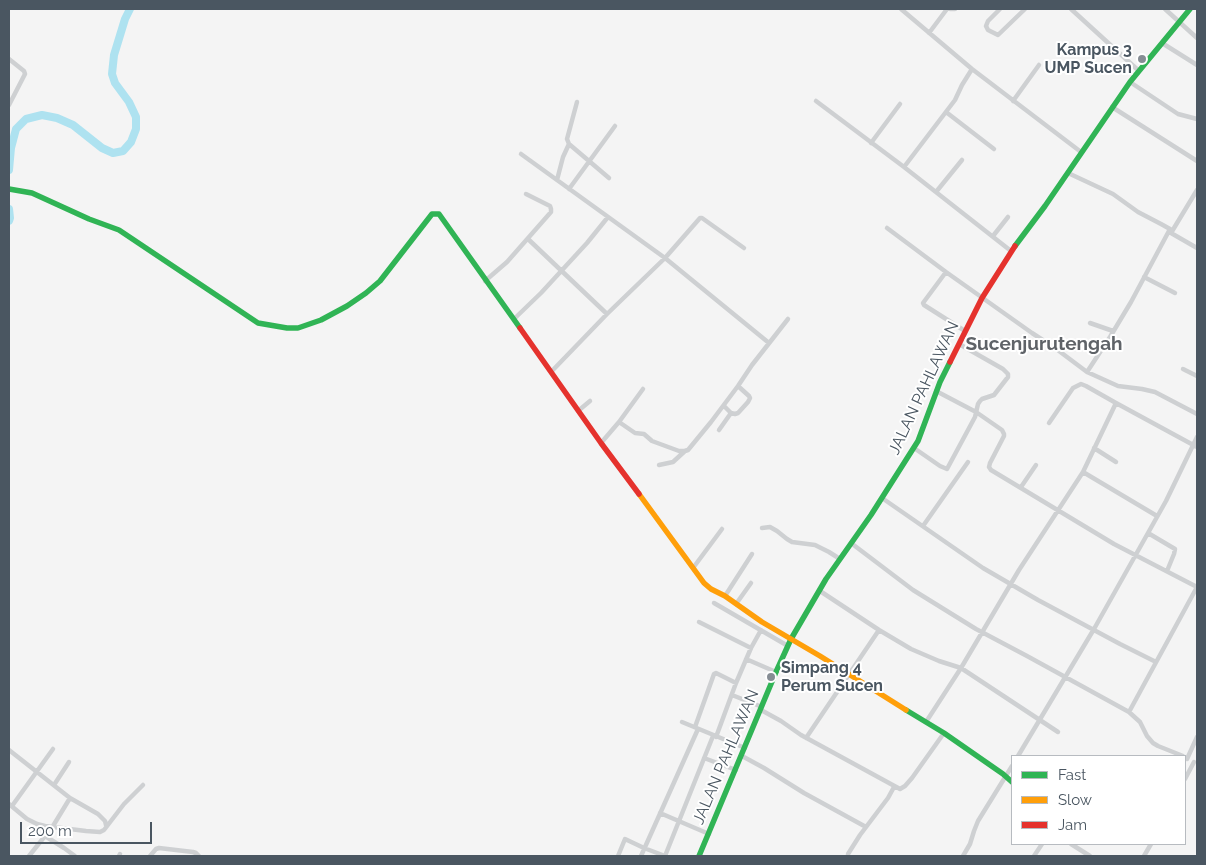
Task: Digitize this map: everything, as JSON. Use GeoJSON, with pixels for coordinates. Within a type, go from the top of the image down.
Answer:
{"type":"FeatureCollection","features":[{"type":"Feature","properties":{"kind":"street"},"geometry":{"type":"LineString","coordinates":[[901,9],[972,69],[1081,152]]}},
{"type":"Feature","properties":{"kind":"street"},"geometry":{"type":"LineString","coordinates":[[929,33],[949,9],[955,9]]}},
{"type":"Feature","properties":{"kind":"street"},"geometry":{"type":"LineString","coordinates":[[1000,9],[988,21],[986,26],[986,28],[998,35],[1025,9]]}},
{"type":"Feature","properties":{"kind":"street"},"geometry":{"type":"LineString","coordinates":[[1071,9],[1139,70]]}},
{"type":"Feature","properties":{"kind":"street"},"geometry":{"type":"LineString","coordinates":[[1165,9],[1197,38]]}},
{"type":"Feature","properties":{"kind":"street","name":"JALAN PAHLAWAN"},"geometry":{"type":"LineString","coordinates":[[699,856],[791,639],[840,559],[914,448],[936,391],[982,298],[1011,251],[1045,206],[1112,107],[1139,70],[1190,9]]}},
{"type":"Feature","properties":{"kind":"street"},"geometry":{"type":"LineString","coordinates":[[1162,42],[1197,65]]}},
{"type":"Feature","properties":{"kind":"street"},"geometry":{"type":"LineString","coordinates":[[9,59],[25,72],[9,105]]}},
{"type":"Feature","properties":{"kind":"street"},"geometry":{"type":"LineString","coordinates":[[1013,101],[1039,66]]}},
{"type":"Feature","properties":{"kind":"street"},"geometry":{"type":"LineString","coordinates":[[904,167],[955,100],[972,69]]}},
{"type":"Feature","properties":{"kind":"street"},"geometry":{"type":"LineString","coordinates":[[1130,82],[1178,114],[1197,119]]}},
{"type":"Feature","properties":{"kind":"street"},"geometry":{"type":"LineString","coordinates":[[816,101],[1011,251]]}},
{"type":"Feature","properties":{"kind":"street"},"geometry":{"type":"LineString","coordinates":[[577,102],[567,139],[569,144],[609,178]]}},
{"type":"Feature","properties":{"kind":"street"},"geometry":{"type":"LineString","coordinates":[[871,143],[900,104]]}},
{"type":"Feature","properties":{"kind":"street"},"geometry":{"type":"LineString","coordinates":[[1112,107],[1197,161]]}},
{"type":"Feature","properties":{"kind":"street"},"geometry":{"type":"LineString","coordinates":[[946,112],[994,149]]}},
{"type":"Feature","properties":{"kind":"street"},"geometry":{"type":"LineString","coordinates":[[569,189],[615,126]]}},
{"type":"Feature","properties":{"kind":"street"},"geometry":{"type":"LineString","coordinates":[[557,180],[563,157],[569,144]]}},
{"type":"Feature","properties":{"kind":"street"},"geometry":{"type":"LineString","coordinates":[[521,154],[665,258],[768,343]]}},
{"type":"Feature","properties":{"kind":"street"},"geometry":{"type":"LineString","coordinates":[[936,192],[962,160]]}},
{"type":"Feature","properties":{"kind":"street"},"geometry":{"type":"LineString","coordinates":[[1068,173],[1113,194],[1138,212],[1197,248]]}},
{"type":"Feature","properties":{"kind":"street"},"geometry":{"type":"LineString","coordinates":[[9,189],[32,193],[119,230],[258,323],[287,328],[298,328],[321,320],[366,293],[380,281],[426,220],[434,214],[439,214],[601,443],[710,589],[725,596],[762,622],[944,733],[1011,781]]}},
{"type":"Feature","properties":{"kind":"street"},"geometry":{"type":"LineString","coordinates":[[1087,372],[1114,331],[1170,231],[1197,190]]}},
{"type":"Feature","properties":{"kind":"street"},"geometry":{"type":"LineString","coordinates":[[485,281],[506,262],[551,212],[550,206],[526,194]]}},
{"type":"Feature","properties":{"kind":"street"},"geometry":{"type":"LineString","coordinates":[[514,320],[587,243],[608,217]]}},
{"type":"Feature","properties":{"kind":"street"},"geometry":{"type":"LineString","coordinates":[[993,236],[1008,217]]}},
{"type":"Feature","properties":{"kind":"street"},"geometry":{"type":"LineString","coordinates":[[551,372],[665,258],[700,218],[744,248]]}},
{"type":"Feature","properties":{"kind":"street"},"geometry":{"type":"LineString","coordinates":[[887,228],[1087,372],[1118,386],[1155,392],[1197,414]]}},
{"type":"Feature","properties":{"kind":"street"},"geometry":{"type":"LineString","coordinates":[[528,239],[607,314]]}},
{"type":"Feature","properties":{"kind":"street"},"geometry":{"type":"LineString","coordinates":[[946,272],[923,303],[965,331]]}},
{"type":"Feature","properties":{"kind":"street"},"geometry":{"type":"LineString","coordinates":[[1144,277],[1175,293]]}},
{"type":"Feature","properties":{"kind":"street"},"geometry":{"type":"LineString","coordinates":[[659,465],[673,462],[688,450],[724,406],[768,343],[788,319]]}},
{"type":"Feature","properties":{"kind":"street"},"geometry":{"type":"LineString","coordinates":[[1090,323],[1114,331]]}},
{"type":"Feature","properties":{"kind":"street"},"geometry":{"type":"LineString","coordinates":[[914,448],[947,469],[975,418],[978,404],[982,399],[994,395],[1008,376],[1003,369],[959,344]]}},
{"type":"Feature","properties":{"kind":"street"},"geometry":{"type":"LineString","coordinates":[[1183,369],[1197,376]]}},
{"type":"Feature","properties":{"kind":"street"},"geometry":{"type":"LineString","coordinates":[[1049,423],[1073,388],[1081,384],[1195,446]]}},
{"type":"Feature","properties":{"kind":"street"},"geometry":{"type":"LineString","coordinates":[[724,406],[731,413],[736,414],[750,400],[749,396],[738,386]]}},
{"type":"Feature","properties":{"kind":"street"},"geometry":{"type":"LineString","coordinates":[[601,443],[643,389]]}},
{"type":"Feature","properties":{"kind":"street"},"geometry":{"type":"LineString","coordinates":[[936,391],[976,412],[1002,430],[1004,434],[990,463],[990,469],[1136,555],[1197,587],[1129,712]]}},
{"type":"Feature","properties":{"kind":"street"},"geometry":{"type":"LineString","coordinates":[[578,411],[590,400]]}},
{"type":"Feature","properties":{"kind":"street"},"geometry":{"type":"LineString","coordinates":[[926,722],[1040,536],[1083,472],[1116,404]]}},
{"type":"Feature","properties":{"kind":"street"},"geometry":{"type":"LineString","coordinates":[[719,430],[731,413]]}},
{"type":"Feature","properties":{"kind":"street"},"geometry":{"type":"LineString","coordinates":[[619,422],[635,433],[644,434],[652,441],[679,451],[685,451]]}},
{"type":"Feature","properties":{"kind":"street"},"geometry":{"type":"LineString","coordinates":[[1019,755],[1094,630],[1166,501],[1195,446],[1197,437]]}},
{"type":"Feature","properties":{"kind":"street"},"geometry":{"type":"LineString","coordinates":[[1094,448],[1116,462]]}},
{"type":"Feature","properties":{"kind":"street"},"geometry":{"type":"LineString","coordinates":[[923,526],[968,462]]}},
{"type":"Feature","properties":{"kind":"street"},"geometry":{"type":"LineString","coordinates":[[1021,487],[1036,465]]}},
{"type":"Feature","properties":{"kind":"street"},"geometry":{"type":"LineString","coordinates":[[1083,472],[1157,516]]}},
{"type":"Feature","properties":{"kind":"street"},"geometry":{"type":"LineString","coordinates":[[882,498],[983,568],[1038,600],[1156,662]]}},
{"type":"Feature","properties":{"kind":"street"},"geometry":{"type":"LineString","coordinates":[[762,528],[770,527],[792,542],[815,545],[840,559]]}},
{"type":"Feature","properties":{"kind":"street"},"geometry":{"type":"LineString","coordinates":[[693,568],[722,528]]}},
{"type":"Feature","properties":{"kind":"street"},"geometry":{"type":"LineString","coordinates":[[1148,533],[1175,549],[1167,572]]}},
{"type":"Feature","properties":{"kind":"street"},"geometry":{"type":"LineString","coordinates":[[851,543],[913,590],[982,632],[1129,712],[1140,722],[1152,743],[1180,755]]}},
{"type":"Feature","properties":{"kind":"street"},"geometry":{"type":"LineString","coordinates":[[725,596],[752,554]]}},
{"type":"Feature","properties":{"kind":"street"},"geometry":{"type":"LineString","coordinates":[[736,604],[751,583]]}},
{"type":"Feature","properties":{"kind":"street"},"geometry":{"type":"LineString","coordinates":[[820,591],[879,630],[922,654],[960,668],[1058,732]]}},
{"type":"Feature","properties":{"kind":"street"},"geometry":{"type":"LineString","coordinates":[[714,603],[788,646]]}},
{"type":"Feature","properties":{"kind":"street"},"geometry":{"type":"LineString","coordinates":[[699,622],[751,648]]}},
{"type":"Feature","properties":{"kind":"street"},"geometry":{"type":"LineString","coordinates":[[618,856],[625,839],[665,856],[746,659],[761,630]]}},
{"type":"Feature","properties":{"kind":"street"},"geometry":{"type":"LineString","coordinates":[[806,738],[848,673],[879,630]]}},
{"type":"Feature","properties":{"kind":"street"},"geometry":{"type":"LineString","coordinates":[[746,659],[776,672]]}},
{"type":"Feature","properties":{"kind":"street"},"geometry":{"type":"LineString","coordinates":[[641,856],[696,728],[714,674],[716,673],[736,683]]}},
{"type":"Feature","properties":{"kind":"street"},"geometry":{"type":"LineString","coordinates":[[732,695],[761,709],[806,738],[900,789],[917,772],[944,733]]}},
{"type":"Feature","properties":{"kind":"street"},"geometry":{"type":"LineString","coordinates":[[682,722],[745,748]]}},
{"type":"Feature","properties":{"kind":"street"},"geometry":{"type":"LineString","coordinates":[[1186,755],[1197,737]]}},
{"type":"Feature","properties":{"kind":"street"},"geometry":{"type":"LineString","coordinates":[[54,749],[10,805],[27,819],[37,824],[100,832],[143,785]]}},
{"type":"Feature","properties":{"kind":"street"},"geometry":{"type":"LineString","coordinates":[[9,750],[70,798],[98,814],[105,821],[106,825]]}},
{"type":"Feature","properties":{"kind":"street"},"geometry":{"type":"LineString","coordinates":[[742,756],[866,828]]}},
{"type":"Feature","properties":{"kind":"street"},"geometry":{"type":"LineString","coordinates":[[704,758],[736,770]]}},
{"type":"Feature","properties":{"kind":"street"},"geometry":{"type":"LineString","coordinates":[[54,785],[69,762]]}},
{"type":"Feature","properties":{"kind":"street"},"geometry":{"type":"LineString","coordinates":[[1186,778],[1196,763]]}},
{"type":"Feature","properties":{"kind":"street"},"geometry":{"type":"LineString","coordinates":[[964,856],[976,825],[1011,768]]}},
{"type":"Feature","properties":{"kind":"street"},"geometry":{"type":"LineString","coordinates":[[848,854],[894,787]]}},
{"type":"Feature","properties":{"kind":"street"},"geometry":{"type":"LineString","coordinates":[[52,826],[70,798]]}},
{"type":"Feature","properties":{"kind":"street"},"geometry":{"type":"LineString","coordinates":[[660,813],[709,834]]}},
{"type":"Feature","properties":{"kind":"street"},"geometry":{"type":"LineString","coordinates":[[29,856],[45,836],[45,826]]}},
{"type":"Feature","properties":{"kind":"street"},"geometry":{"type":"LineString","coordinates":[[45,836],[75,856]]}},
{"type":"Feature","properties":{"kind":"street"},"geometry":{"type":"LineString","coordinates":[[1034,856],[1041,845]]}},
{"type":"Feature","properties":{"kind":"street"},"geometry":{"type":"LineString","coordinates":[[1073,845],[1090,856]]}},
{"type":"Feature","properties":{"kind":"street"},"geometry":{"type":"LineString","coordinates":[[1144,856],[1150,845]]}},
{"type":"Feature","properties":{"kind":"street"},"geometry":{"type":"LineString","coordinates":[[150,856],[159,848],[194,852],[199,856]]}},
{"type":"Feature","properties":{"kind":"waterway"},"geometry":{"type":"LineString","coordinates":[[9,170],[11,148],[16,129],[26,119],[42,115],[57,118],[73,125],[102,148],[113,153],[123,151],[131,142],[136,129],[136,117],[129,102],[115,83],[112,74],[114,55],[130,9]]}},
{"type":"Feature","properties":{"kind":"waterway"},"geometry":{"type":"LineString","coordinates":[[9,209],[9,221]]}},
{"type":"Feature","properties":{"kind":"traffic: fast"},"geometry":{"type":"LineString","coordinates":[[1015,246],[1045,206],[1130,82],[1190,9]]}},
{"type":"Feature","properties":{"kind":"traffic: fast"},"geometry":{"type":"LineString","coordinates":[[9,189],[32,193],[89,219],[119,230],[258,323],[287,328],[298,328],[321,320],[366,293],[380,281],[432,214],[439,214],[520,328]]}},
{"type":"Feature","properties":{"kind":"traffic: fast"},"geometry":{"type":"LineString","coordinates":[[699,856],[791,639],[826,579],[871,515],[918,441],[940,382],[950,362]]}},
{"type":"Feature","properties":{"kind":"traffic: fast"},"geometry":{"type":"LineString","coordinates":[[906,710],[944,733],[1011,781]]}},
{"type":"Feature","properties":{"kind":"traffic: slow"},"geometry":{"type":"LineString","coordinates":[[639,494],[704,583],[711,589],[906,710]]}},
{"type":"Feature","properties":{"kind":"traffic: jam"},"geometry":{"type":"LineString","coordinates":[[950,362],[982,298],[1015,246]]}},
{"type":"Feature","properties":{"kind":"traffic: jam"},"geometry":{"type":"LineString","coordinates":[[520,328],[639,494]]}},
{"type":"Feature","properties":{"kind":"place","name":"Kampus 3 UMP Sucen"},"geometry":{"type":"Point","coordinates":[1142,59]}},
{"type":"Feature","properties":{"kind":"place","name":"Simpang 4 Perum Sucen"},"geometry":{"type":"Point","coordinates":[771,677]}},
{"type":"Feature","properties":{"kind":"district","name":"Sucenjurutengah"},"geometry":{"type":"Point","coordinates":[1044,344]}}]}
